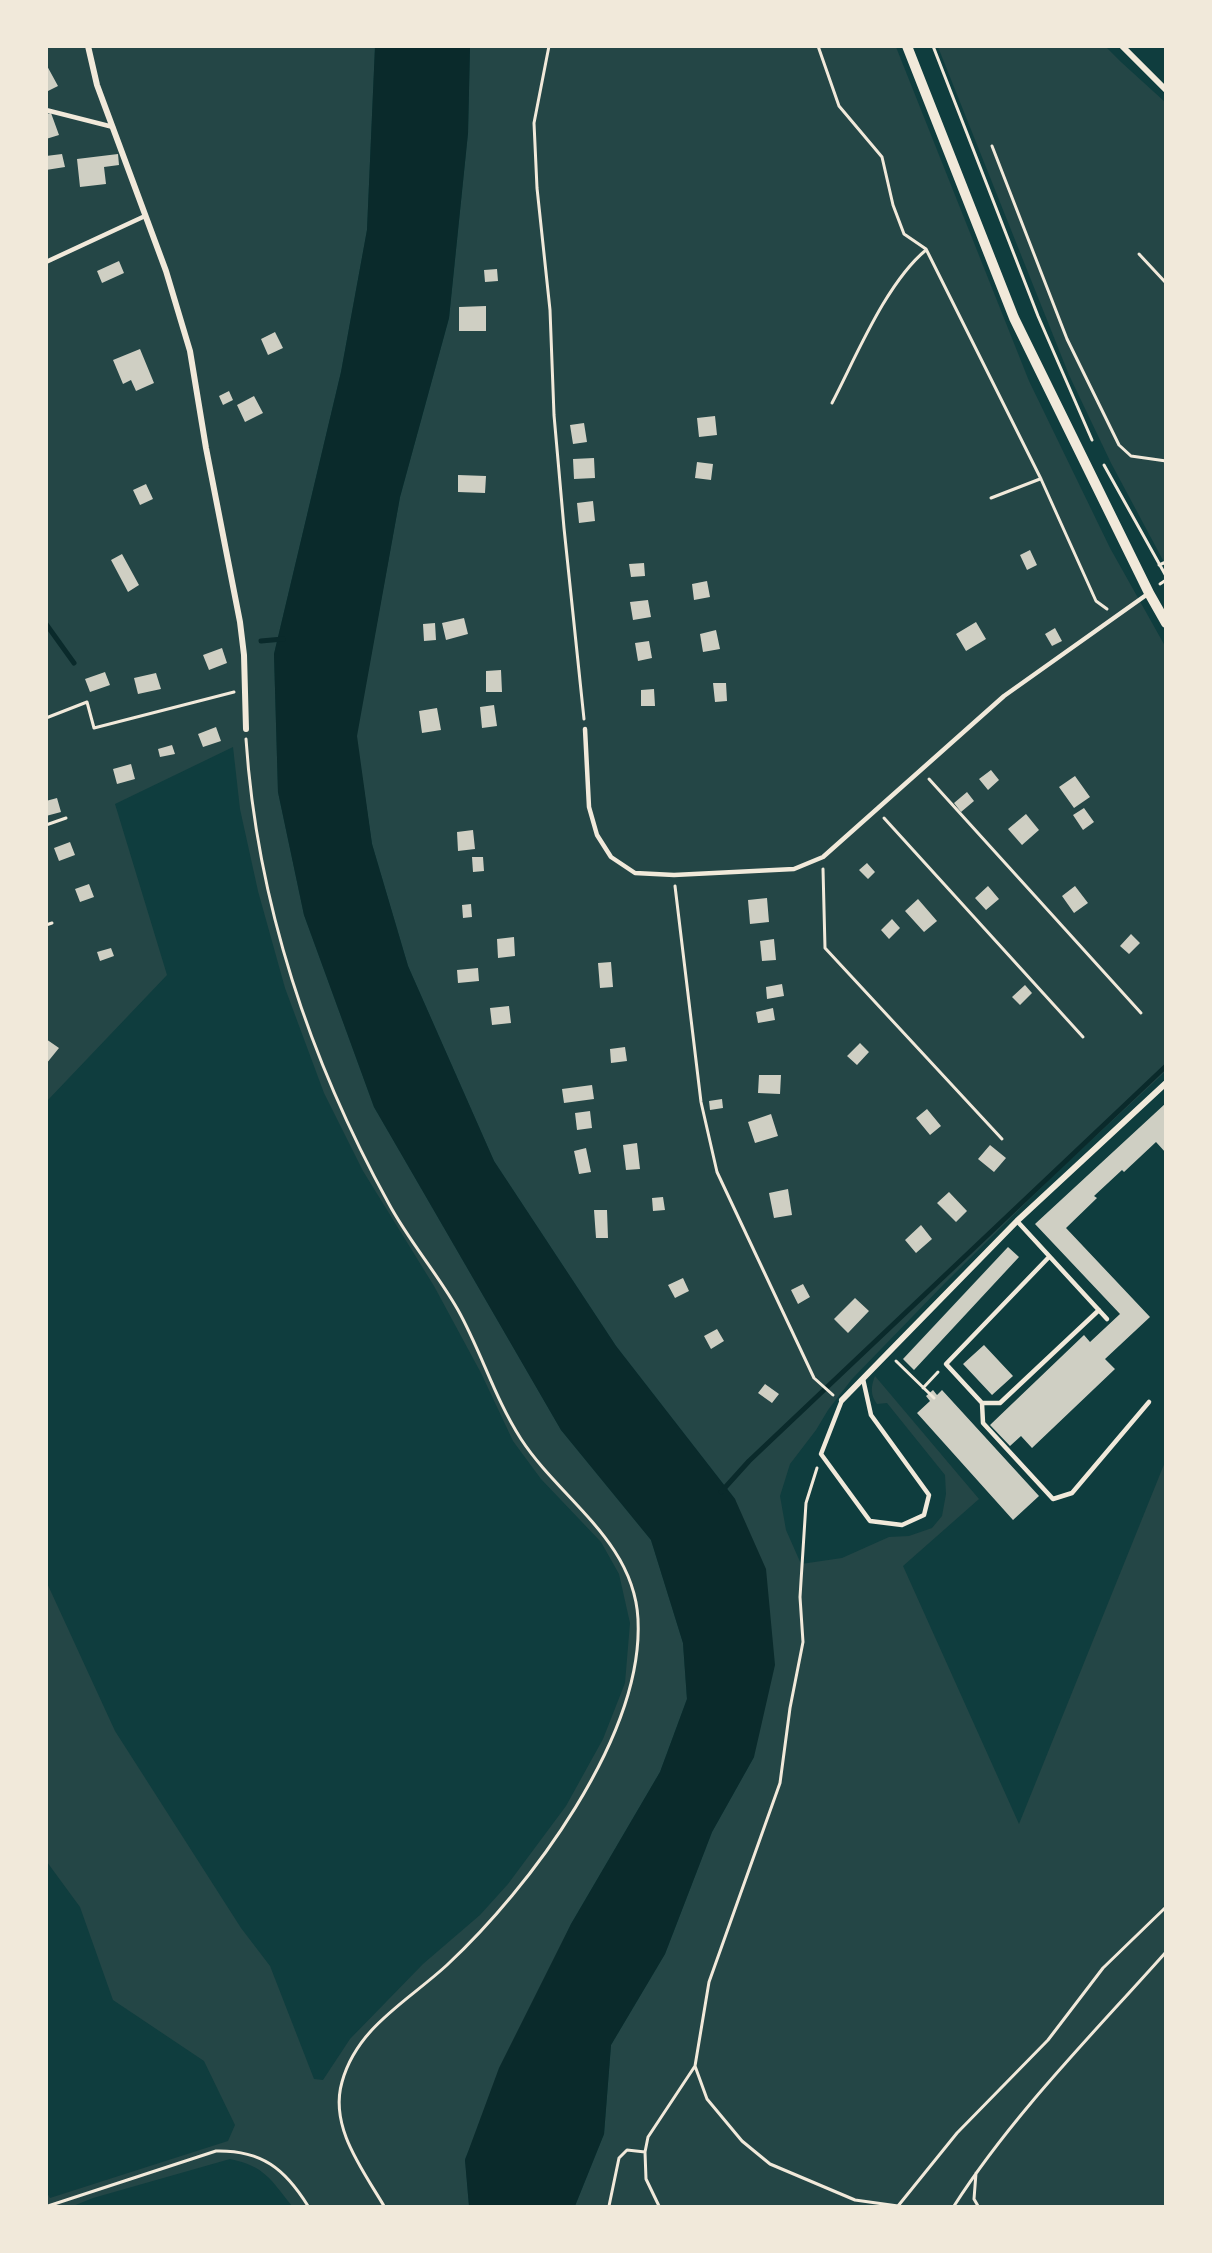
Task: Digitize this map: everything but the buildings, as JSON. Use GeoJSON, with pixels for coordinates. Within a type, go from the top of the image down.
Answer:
{"type":"FeatureCollection","features":[{"type":"Feature","properties":{"kind":"street"},"geometry":{"type":"LineString","coordinates":[[88,46],[98,85],[166,271],[190,351],[206,448],[240,622],[244,655],[246,729]]}},
{"type":"Feature","properties":{"kind":"street"},"geometry":{"type":"LineString","coordinates":[[907,46],[1014,318],[1166,623]]}},
{"type":"Feature","properties":{"kind":"street"},"geometry":{"type":"LineString","coordinates":[[1122,46],[1166,90]]}},
{"type":"Feature","properties":{"kind":"street"},"geometry":{"type":"LineString","coordinates":[[842,1400],[1017,1221],[1166,1083]]}},
{"type":"Feature","properties":{"kind":"lane"},"geometry":{"type":"LineString","coordinates":[[46,110],[113,127]]}},
{"type":"Feature","properties":{"kind":"lane"},"geometry":{"type":"LineString","coordinates":[[46,262],[145,216]]}},
{"type":"Feature","properties":{"kind":"lane"},"geometry":{"type":"LineString","coordinates":[[585,729],[589,807],[597,835],[611,857],[635,873],[674,875],[794,868],[823,857],[1004,696],[1149,592]]}},
{"type":"Feature","properties":{"kind":"lane"},"geometry":{"type":"LineString","coordinates":[[1017,1221],[1107,1319]]}},
{"type":"Feature","properties":{"kind":"lane"},"geometry":{"type":"LineString","coordinates":[[1049,1257],[946,1364],[982,1402],[983,1423],[1053,1499],[1072,1493],[1149,1402]]}},
{"type":"Feature","properties":{"kind":"lane"},"geometry":{"type":"LineString","coordinates":[[982,1402],[1000,1403],[1099,1310]]}},
{"type":"Feature","properties":{"kind":"lane"},"geometry":{"type":"LineString","coordinates":[[842,1400],[821,1454],[870,1521],[902,1525],[924,1515],[929,1495],[871,1415],[863,1379]]}},
{"type":"Feature","properties":{"kind":"path"},"geometry":{"type":"LineString","coordinates":[[549,46],[534,123],[536,166],[550,310],[554,415],[585,729]]}},
{"type":"Feature","properties":{"kind":"path"},"geometry":{"type":"LineString","coordinates":[[818,46],[839,106],[882,157],[892,205],[904,234],[926,249],[1041,479],[1096,601],[1116,615]]}},
{"type":"Feature","properties":{"kind":"path"},"geometry":{"type":"LineString","coordinates":[[933,46],[1038,316],[1093,442]]}},
{"type":"Feature","properties":{"kind":"path"},"geometry":{"type":"LineString","coordinates":[[992,146],[1067,339],[1119,445],[1131,456],[1166,461]]}},
{"type":"Feature","properties":{"kind":"path"},"geometry":{"type":"LineString","coordinates":[[832,403],[890,293],[912,261],[926,249]]}},
{"type":"Feature","properties":{"kind":"path"},"geometry":{"type":"LineString","coordinates":[[1139,254],[1166,283]]}},
{"type":"Feature","properties":{"kind":"path"},"geometry":{"type":"LineString","coordinates":[[1103,463],[1166,576]]}},
{"type":"Feature","properties":{"kind":"path"},"geometry":{"type":"LineString","coordinates":[[992,498],[1041,479]]}},
{"type":"Feature","properties":{"kind":"path"},"geometry":{"type":"LineString","coordinates":[[1159,565],[1166,561]]}},
{"type":"Feature","properties":{"kind":"path"},"geometry":{"type":"LineString","coordinates":[[46,718],[87,702],[94,728],[244,690]]}},
{"type":"Feature","properties":{"kind":"path"},"geometry":{"type":"LineString","coordinates":[[246,729],[249,783],[261,862],[286,960],[311,1039],[339,1104],[391,1208],[472,1336],[519,1436],[543,1470],[605,1536],[616,1552],[634,1590],[638,1613],[639,1641],[636,1668],[627,1702],[589,1784],[558,1834],[515,1893],[479,1934],[440,1972],[396,2006],[374,2027],[355,2052],[342,2083],[339,2108],[346,2141],[384,2206]]}},
{"type":"Feature","properties":{"kind":"path"},"geometry":{"type":"LineString","coordinates":[[922,771],[1141,1012]]}},
{"type":"Feature","properties":{"kind":"path"},"geometry":{"type":"LineString","coordinates":[[877,810],[1083,1037]]}},
{"type":"Feature","properties":{"kind":"path"},"geometry":{"type":"LineString","coordinates":[[46,825],[66,818]]}},
{"type":"Feature","properties":{"kind":"path"},"geometry":{"type":"LineString","coordinates":[[823,857],[825,948],[1002,1139]]}},
{"type":"Feature","properties":{"kind":"path"},"geometry":{"type":"LineString","coordinates":[[674,875],[701,1102],[717,1172],[814,1377],[832,1394]]}},
{"type":"Feature","properties":{"kind":"path"},"geometry":{"type":"LineString","coordinates":[[46,925],[52,923]]}},
{"type":"Feature","properties":{"kind":"path"},"geometry":{"type":"LineString","coordinates":[[888,1353],[934,1398]]}},
{"type":"Feature","properties":{"kind":"path"},"geometry":{"type":"LineString","coordinates":[[923,1388],[946,1364]]}},
{"type":"Feature","properties":{"kind":"path"},"geometry":{"type":"LineString","coordinates":[[659,2206],[646,2179],[645,2152],[648,2137],[695,2066],[710,1982],[780,1783],[790,1708],[803,1642],[800,1598],[806,1503],[821,1454]]}},
{"type":"Feature","properties":{"kind":"path"},"geometry":{"type":"LineString","coordinates":[[695,2066],[707,2099],[742,2141],[770,2164],[855,2200],[898,2206],[957,2133],[1048,2040],[1103,1968],[1166,1907]]}},
{"type":"Feature","properties":{"kind":"path"},"geometry":{"type":"LineString","coordinates":[[954,2206],[976,2171],[1040,2093],[1166,1952]]}},
{"type":"Feature","properties":{"kind":"path"},"geometry":{"type":"LineString","coordinates":[[48,2206],[216,2151],[238,2150],[264,2159],[298,2191],[308,2206]]}},
{"type":"Feature","properties":{"kind":"path"},"geometry":{"type":"LineString","coordinates":[[609,2206],[619,2158],[627,2150],[645,2152]]}},
{"type":"Feature","properties":{"kind":"path"},"geometry":{"type":"LineString","coordinates":[[976,2171],[974,2199],[978,2206]]}},
{"type":"Feature","properties":{"kind":"shaded area"},"geometry":{"type":"Polygon","coordinates":[[[47,47],[375,47],[367,230],[341,372],[274,654],[278,792],[304,915],[374,1107],[561,1430],[651,1540],[683,1643],[687,1699],[660,1772],[571,1924],[465,2159],[469,2206],[292,2206],[266,2175],[252,2166],[230,2159],[93,2198],[73,2206],[47,2206],[47,2193],[50,2198],[228,2141],[235,2125],[204,2061],[113,2000],[80,1907],[47,1862],[46,1581],[115,1731],[241,1928],[270,1966],[314,2079],[323,2080],[350,2039],[423,1964],[480,1915],[508,1884],[566,1806],[603,1739],[625,1683],[630,1623],[619,1574],[601,1542],[541,1479],[513,1441],[481,1373],[434,1286],[363,1171],[324,1093],[285,988],[258,891],[240,809],[233,747],[115,804],[167,975],[47,1101],[47,47]]]}},
{"type":"Feature","properties":{"kind":"shaded area"},"geometry":{"type":"Polygon","coordinates":[[[375,47],[470,47],[468,133],[449,318],[400,497],[357,736],[372,844],[408,966],[494,1161],[616,1346],[735,1499],[766,1569],[775,1665],[754,1757],[712,1832],[665,1954],[611,2045],[604,2134],[575,2206],[469,2206],[465,2160],[499,2068],[571,1924],[660,1772],[687,1699],[683,1643],[651,1540],[561,1430],[374,1107],[304,915],[278,792],[274,654],[341,372],[367,230],[375,47]]]}},
{"type":"Feature","properties":{"kind":"shaded area"},"geometry":{"type":"Polygon","coordinates":[[[470,47],[896,47],[1029,381],[1110,548],[1165,646],[1165,1072],[1058,1171],[852,1379],[790,1464],[780,1496],[786,1530],[801,1564],[842,1558],[889,1537],[909,1536],[932,1528],[942,1516],[946,1494],[945,1475],[887,1403],[877,1404],[872,1390],[875,1376],[979,1499],[903,1566],[1019,1824],[1165,1462],[1165,2206],[575,2206],[604,2134],[611,2045],[665,1954],[712,1832],[754,1757],[735,1499],[616,1346],[494,1161],[408,966],[372,844],[356,736],[400,497],[449,318],[468,133],[470,47]]]}},
{"type":"Feature","properties":{"kind":"shaded area"},"geometry":{"type":"Polygon","coordinates":[[[938,47],[1106,47],[1165,102],[1165,564],[1111,463],[1069,375],[938,47]]]}},
{"type":"Feature","properties":{"kind":"waterway"},"geometry":{"type":"LineString","coordinates":[[46,624],[74,663]]}},
{"type":"Feature","properties":{"kind":"waterway"},"geometry":{"type":"LineString","coordinates":[[261,641],[283,639]]}},
{"type":"Feature","properties":{"kind":"waterway"},"geometry":{"type":"LineString","coordinates":[[721,1492],[749,1461],[1166,1066]]}}]}
